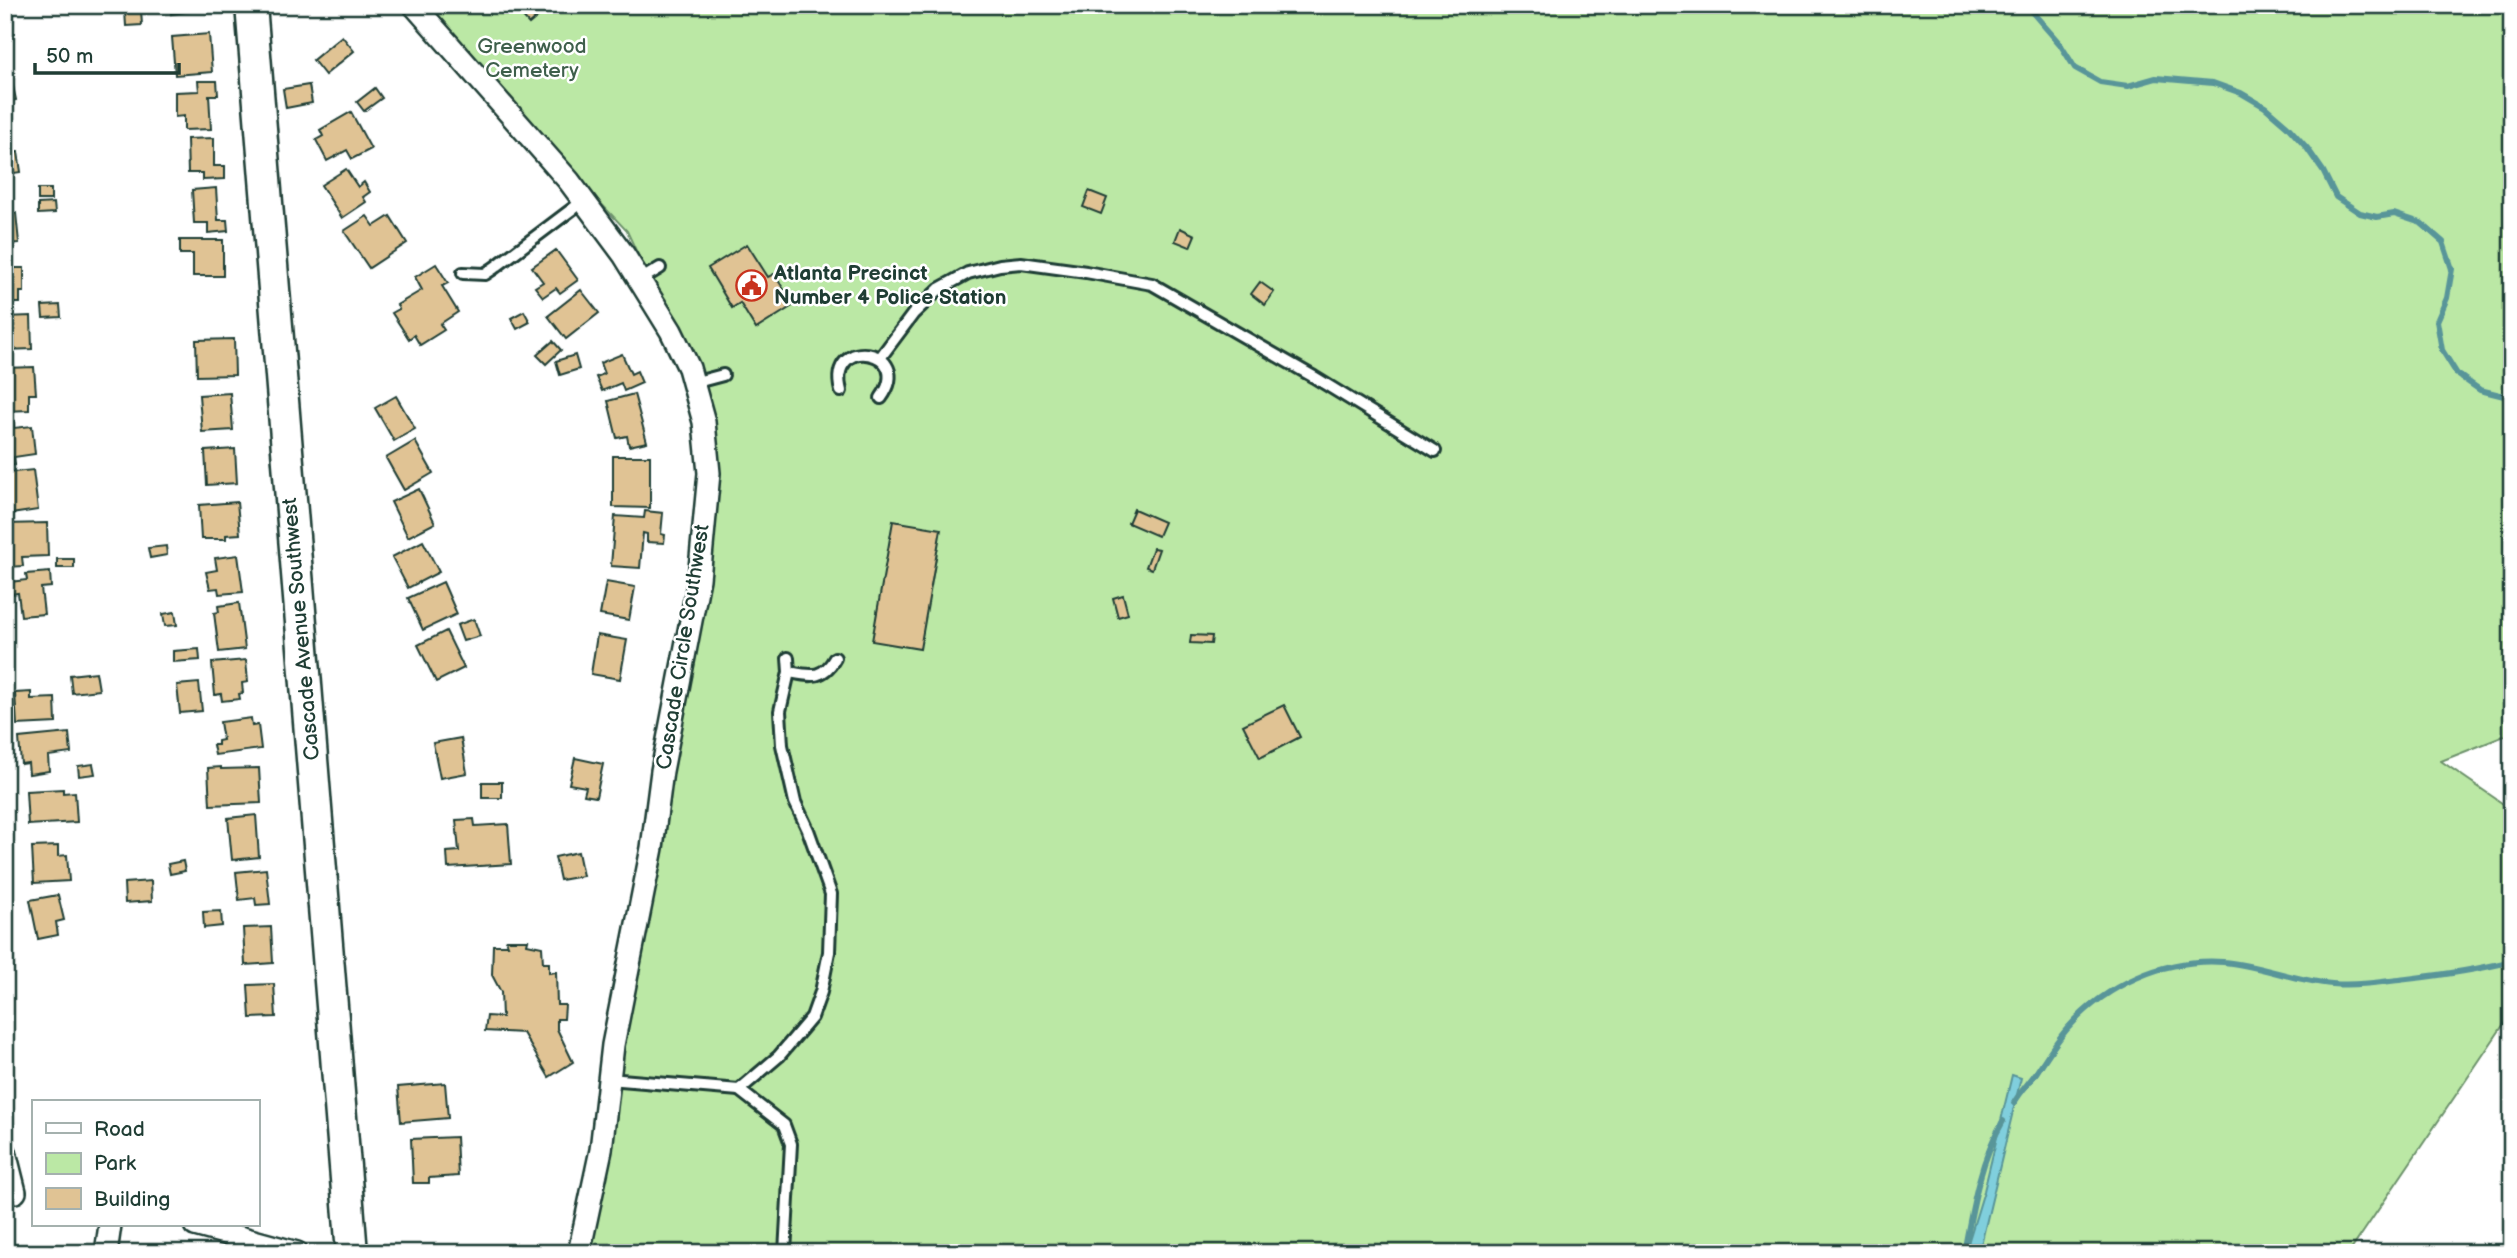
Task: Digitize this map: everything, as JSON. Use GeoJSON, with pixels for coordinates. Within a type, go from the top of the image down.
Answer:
{"type":"FeatureCollection","features":[{"type":"Feature","properties":{"kind":"main road","name":"Cascade Avenue Southwest"},"geometry":{"type":"LineString","coordinates":[[252,6],[352,1253]]}},
{"type":"Feature","properties":{"kind":"street","name":"Cascade Circle Southwest"},"geometry":{"type":"LineString","coordinates":[[414,5],[583,201],[624,255],[671,331],[689,368],[704,422],[709,474],[699,579],[662,771],[652,848],[613,1045],[601,1150],[579,1253]]}},
{"type":"Feature","properties":{"kind":"street"},"geometry":{"type":"LineString","coordinates":[[5,1152],[18,1193]]}},
{"type":"Feature","properties":{"kind":"street"},"geometry":{"type":"LineString","coordinates":[[106,1253],[110,1226]]}},
{"type":"Feature","properties":{"kind":"street"},"geometry":{"type":"LineString","coordinates":[[199,1226],[295,1253]]}},
{"type":"Feature","properties":{"kind":"lane"},"geometry":{"type":"LineString","coordinates":[[463,273],[485,274],[583,201]]}},
{"type":"Feature","properties":{"kind":"lane"},"geometry":{"type":"LineString","coordinates":[[880,358],[913,314],[939,289],[968,273],[1000,265],[1021,264],[1086,272],[1152,284],[1314,377],[1435,451]]}},
{"type":"Feature","properties":{"kind":"lane"},"geometry":{"type":"LineString","coordinates":[[639,280],[660,268]]}},
{"type":"Feature","properties":{"kind":"lane"},"geometry":{"type":"LineString","coordinates":[[841,391],[838,379],[841,368],[848,359],[858,354],[870,353],[880,358],[887,367],[890,378],[888,389],[881,398]]}},
{"type":"Feature","properties":{"kind":"lane"},"geometry":{"type":"LineString","coordinates":[[693,383],[723,375]]}},
{"type":"Feature","properties":{"kind":"lane"},"geometry":{"type":"LineString","coordinates":[[739,1090],[779,1056],[812,1017],[821,992],[829,952],[831,894],[795,802],[782,745],[780,711],[789,672],[788,658]]}},
{"type":"Feature","properties":{"kind":"lane"},"geometry":{"type":"LineString","coordinates":[[789,672],[807,675],[820,673],[828,669],[835,658]]}},
{"type":"Feature","properties":{"kind":"lane"},"geometry":{"type":"LineString","coordinates":[[609,1079],[739,1090],[784,1125],[791,1144],[785,1253]]}},
{"type":"Feature","properties":{"kind":"green space","name":"Greenwood Cemetery"},"geometry":{"type":"Polygon","coordinates":[[[414,5],[2512,5],[2512,733],[2441,761],[2512,810],[2512,1012],[2349,1253],[579,1253],[704,505],[688,363],[627,231],[414,5]]]}},
{"type":"Feature","properties":{"kind":"water"},"geometry":{"type":"Polygon","coordinates":[[[2012,1075],[2021,1078],[1979,1253],[1965,1253],[1984,1191],[2012,1075]]]}},
{"type":"Feature","properties":{"kind":"building"},"geometry":{"type":"Polygon","coordinates":[[[170,5],[200,5],[200,10],[171,14],[170,5]]]}},
{"type":"Feature","properties":{"kind":"building"},"geometry":{"type":"Polygon","coordinates":[[[512,5],[533,5],[541,14],[529,24],[512,5]]]}},
{"type":"Feature","properties":{"kind":"building"},"geometry":{"type":"Polygon","coordinates":[[[141,10],[142,25],[126,26],[125,11],[141,10]]]}},
{"type":"Feature","properties":{"kind":"building"},"geometry":{"type":"Polygon","coordinates":[[[209,34],[212,72],[175,75],[172,37],[209,34]]]}},
{"type":"Feature","properties":{"kind":"building"},"geometry":{"type":"Polygon","coordinates":[[[342,36],[354,51],[325,75],[313,60],[342,36]]]}},
{"type":"Feature","properties":{"kind":"building"},"geometry":{"type":"Polygon","coordinates":[[[9,68],[16,100],[5,102],[5,69],[9,68]]]}},
{"type":"Feature","properties":{"kind":"building"},"geometry":{"type":"Polygon","coordinates":[[[198,81],[217,81],[218,95],[209,95],[211,129],[184,130],[184,116],[175,117],[175,92],[199,91],[198,81]]]}},
{"type":"Feature","properties":{"kind":"building"},"geometry":{"type":"Polygon","coordinates":[[[309,85],[312,103],[286,108],[283,89],[309,85]]]}},
{"type":"Feature","properties":{"kind":"building"},"geometry":{"type":"Polygon","coordinates":[[[375,88],[382,98],[364,111],[357,102],[375,88]]]}},
{"type":"Feature","properties":{"kind":"building"},"geometry":{"type":"Polygon","coordinates":[[[351,112],[371,149],[352,159],[347,150],[327,161],[316,140],[323,136],[320,130],[351,112]]]}},
{"type":"Feature","properties":{"kind":"building"},"geometry":{"type":"Polygon","coordinates":[[[214,138],[214,166],[225,166],[225,179],[203,180],[203,173],[188,173],[187,139],[214,138]]]}},
{"type":"Feature","properties":{"kind":"building"},"geometry":{"type":"Polygon","coordinates":[[[18,152],[21,172],[6,174],[9,192],[5,193],[5,154],[18,152]]]}},
{"type":"Feature","properties":{"kind":"building"},"geometry":{"type":"Polygon","coordinates":[[[346,169],[358,187],[364,182],[370,192],[363,197],[366,202],[342,218],[321,185],[346,169]]]}},
{"type":"Feature","properties":{"kind":"building"},"geometry":{"type":"Polygon","coordinates":[[[216,188],[218,220],[227,220],[228,231],[208,233],[208,223],[194,223],[192,190],[216,188]]]}},
{"type":"Feature","properties":{"kind":"building"},"geometry":{"type":"Polygon","coordinates":[[[38,189],[51,189],[51,200],[38,200],[38,189]]]}},
{"type":"Feature","properties":{"kind":"building"},"geometry":{"type":"Polygon","coordinates":[[[1089,191],[1107,198],[1101,214],[1083,207],[1089,191]]]}},
{"type":"Feature","properties":{"kind":"building"},"geometry":{"type":"Polygon","coordinates":[[[54,203],[55,213],[38,214],[38,204],[54,203]]]}},
{"type":"Feature","properties":{"kind":"building"},"geometry":{"type":"Polygon","coordinates":[[[16,213],[19,243],[5,244],[5,214],[16,213]]]}},
{"type":"Feature","properties":{"kind":"building"},"geometry":{"type":"Polygon","coordinates":[[[367,216],[374,226],[390,216],[407,243],[369,268],[344,231],[367,216]]]}},
{"type":"Feature","properties":{"kind":"building"},"geometry":{"type":"Polygon","coordinates":[[[1180,228],[1195,235],[1190,247],[1175,241],[1180,228]]]}},
{"type":"Feature","properties":{"kind":"building"},"geometry":{"type":"Polygon","coordinates":[[[180,240],[223,240],[223,276],[193,276],[193,254],[180,254],[180,240]]]}},
{"type":"Feature","properties":{"kind":"building"},"geometry":{"type":"Polygon","coordinates":[[[747,244],[768,277],[774,274],[794,305],[756,329],[740,303],[732,308],[708,268],[747,244]]]}},
{"type":"Feature","properties":{"kind":"building"},"geometry":{"type":"Polygon","coordinates":[[[556,250],[578,280],[560,293],[556,288],[543,297],[535,287],[543,282],[532,267],[556,250]]]}},
{"type":"Feature","properties":{"kind":"building"},"geometry":{"type":"Polygon","coordinates":[[[436,264],[448,283],[442,286],[458,312],[440,324],[444,330],[420,345],[414,335],[409,339],[392,313],[399,309],[397,305],[422,290],[415,277],[436,264]]]}},
{"type":"Feature","properties":{"kind":"building"},"geometry":{"type":"Polygon","coordinates":[[[5,268],[24,268],[24,292],[20,292],[20,303],[5,303],[5,268]]]}},
{"type":"Feature","properties":{"kind":"building"},"geometry":{"type":"Polygon","coordinates":[[[1260,282],[1274,292],[1265,305],[1251,294],[1260,282]]]}},
{"type":"Feature","properties":{"kind":"building"},"geometry":{"type":"Polygon","coordinates":[[[581,290],[599,313],[566,339],[548,316],[581,290]]]}},
{"type":"Feature","properties":{"kind":"building"},"geometry":{"type":"Polygon","coordinates":[[[60,305],[61,317],[43,318],[42,306],[60,305]]]}},
{"type":"Feature","properties":{"kind":"building"},"geometry":{"type":"Polygon","coordinates":[[[524,311],[530,322],[517,329],[511,318],[524,311]]]}},
{"type":"Feature","properties":{"kind":"building"},"geometry":{"type":"Polygon","coordinates":[[[31,316],[32,349],[5,350],[5,317],[31,316]]]}},
{"type":"Feature","properties":{"kind":"building"},"geometry":{"type":"Polygon","coordinates":[[[234,339],[235,375],[197,376],[196,340],[234,339]]]}},
{"type":"Feature","properties":{"kind":"building"},"geometry":{"type":"Polygon","coordinates":[[[553,341],[561,350],[546,364],[537,355],[553,341]]]}},
{"type":"Feature","properties":{"kind":"building"},"geometry":{"type":"Polygon","coordinates":[[[622,354],[631,374],[637,371],[642,383],[624,391],[621,383],[602,391],[596,377],[604,374],[600,363],[622,354]]]}},
{"type":"Feature","properties":{"kind":"building"},"geometry":{"type":"Polygon","coordinates":[[[575,355],[579,369],[560,375],[556,361],[575,355]]]}},
{"type":"Feature","properties":{"kind":"building"},"geometry":{"type":"Polygon","coordinates":[[[34,367],[36,394],[29,394],[29,410],[5,411],[5,368],[34,367]]]}},
{"type":"Feature","properties":{"kind":"building"},"geometry":{"type":"Polygon","coordinates":[[[230,393],[233,430],[202,432],[199,395],[230,393]]]}},
{"type":"Feature","properties":{"kind":"building"},"geometry":{"type":"Polygon","coordinates":[[[634,394],[647,442],[629,446],[627,436],[617,438],[608,401],[634,394]]]}},
{"type":"Feature","properties":{"kind":"building"},"geometry":{"type":"Polygon","coordinates":[[[396,396],[415,429],[394,441],[375,408],[396,396]]]}},
{"type":"Feature","properties":{"kind":"building"},"geometry":{"type":"Polygon","coordinates":[[[13,419],[14,428],[32,426],[35,454],[14,457],[15,465],[5,466],[5,420],[13,419]]]}},
{"type":"Feature","properties":{"kind":"building"},"geometry":{"type":"Polygon","coordinates":[[[415,441],[433,473],[404,490],[386,458],[415,441]]]}},
{"type":"Feature","properties":{"kind":"building"},"geometry":{"type":"Polygon","coordinates":[[[235,449],[237,483],[207,485],[205,451],[235,449]]]}},
{"type":"Feature","properties":{"kind":"building"},"geometry":{"type":"Polygon","coordinates":[[[613,456],[650,456],[650,508],[613,507],[613,456]]]}},
{"type":"Feature","properties":{"kind":"building"},"geometry":{"type":"Polygon","coordinates":[[[33,470],[38,510],[11,514],[5,473],[33,470]]]}},
{"type":"Feature","properties":{"kind":"building"},"geometry":{"type":"Polygon","coordinates":[[[419,489],[435,523],[408,537],[391,502],[419,489]]]}},
{"type":"Feature","properties":{"kind":"building"},"geometry":{"type":"Polygon","coordinates":[[[237,502],[240,534],[226,535],[226,539],[201,539],[199,505],[237,502]]]}},
{"type":"Feature","properties":{"kind":"building"},"geometry":{"type":"Polygon","coordinates":[[[1134,509],[1164,522],[1158,536],[1128,523],[1134,509]]]}},
{"type":"Feature","properties":{"kind":"building"},"geometry":{"type":"Polygon","coordinates":[[[645,511],[663,513],[661,534],[665,535],[664,543],[647,542],[647,534],[643,533],[640,568],[611,566],[615,516],[644,518],[645,511]]]}},
{"type":"Feature","properties":{"kind":"building"},"geometry":{"type":"Polygon","coordinates":[[[893,521],[941,529],[920,649],[872,641],[893,521]]]}},
{"type":"Feature","properties":{"kind":"building"},"geometry":{"type":"Polygon","coordinates":[[[47,523],[48,556],[22,557],[23,566],[7,567],[5,524],[47,523]]]}},
{"type":"Feature","properties":{"kind":"building"},"geometry":{"type":"Polygon","coordinates":[[[423,541],[439,572],[408,588],[392,557],[423,541]]]}},
{"type":"Feature","properties":{"kind":"building"},"geometry":{"type":"Polygon","coordinates":[[[166,546],[167,555],[150,558],[148,548],[166,546]]]}},
{"type":"Feature","properties":{"kind":"building"},"geometry":{"type":"Polygon","coordinates":[[[1153,548],[1159,549],[1152,569],[1146,567],[1153,548]]]}},
{"type":"Feature","properties":{"kind":"building"},"geometry":{"type":"Polygon","coordinates":[[[238,555],[243,592],[219,594],[218,588],[210,589],[206,572],[217,570],[215,558],[238,555]]]}},
{"type":"Feature","properties":{"kind":"building"},"geometry":{"type":"Polygon","coordinates":[[[57,559],[74,559],[74,568],[57,568],[57,559]]]}},
{"type":"Feature","properties":{"kind":"building"},"geometry":{"type":"Polygon","coordinates":[[[50,572],[51,587],[41,588],[44,614],[21,616],[18,593],[11,594],[10,582],[27,580],[26,574],[50,572]]]}},
{"type":"Feature","properties":{"kind":"building"},"geometry":{"type":"Polygon","coordinates":[[[443,582],[457,614],[423,630],[408,598],[443,582]]]}},
{"type":"Feature","properties":{"kind":"building"},"geometry":{"type":"Polygon","coordinates":[[[606,582],[635,587],[629,620],[600,615],[606,582]]]}},
{"type":"Feature","properties":{"kind":"building"},"geometry":{"type":"Polygon","coordinates":[[[1123,595],[1128,614],[1118,617],[1113,598],[1123,595]]]}},
{"type":"Feature","properties":{"kind":"building"},"geometry":{"type":"Polygon","coordinates":[[[239,603],[245,649],[219,652],[214,613],[219,612],[218,606],[239,603]]]}},
{"type":"Feature","properties":{"kind":"building"},"geometry":{"type":"Polygon","coordinates":[[[175,612],[177,625],[165,626],[163,614],[175,612]]]}},
{"type":"Feature","properties":{"kind":"building"},"geometry":{"type":"Polygon","coordinates":[[[474,619],[480,636],[463,641],[457,625],[474,619]]]}},
{"type":"Feature","properties":{"kind":"building"},"geometry":{"type":"Polygon","coordinates":[[[446,631],[464,668],[436,682],[418,645],[446,631]]]}},
{"type":"Feature","properties":{"kind":"building"},"geometry":{"type":"Polygon","coordinates":[[[597,635],[627,640],[620,679],[591,674],[597,635]]]}},
{"type":"Feature","properties":{"kind":"building"},"geometry":{"type":"Polygon","coordinates":[[[1191,635],[1212,636],[1211,644],[1190,643],[1191,635]]]}},
{"type":"Feature","properties":{"kind":"building"},"geometry":{"type":"Polygon","coordinates":[[[199,649],[200,660],[173,662],[173,651],[199,649]]]}},
{"type":"Feature","properties":{"kind":"building"},"geometry":{"type":"Polygon","coordinates":[[[246,660],[248,682],[242,683],[243,693],[239,694],[240,699],[222,701],[221,694],[215,695],[212,663],[246,660]]]}},
{"type":"Feature","properties":{"kind":"building"},"geometry":{"type":"Polygon","coordinates":[[[96,672],[99,690],[72,693],[70,675],[96,672]]]}},
{"type":"Feature","properties":{"kind":"building"},"geometry":{"type":"Polygon","coordinates":[[[199,683],[202,711],[180,713],[177,685],[199,683]]]}},
{"type":"Feature","properties":{"kind":"building"},"geometry":{"type":"Polygon","coordinates":[[[31,692],[31,699],[55,698],[56,723],[17,725],[15,693],[31,692]]]}},
{"type":"Feature","properties":{"kind":"building"},"geometry":{"type":"Polygon","coordinates":[[[1284,705],[1300,737],[1260,758],[1243,725],[1284,705]]]}},
{"type":"Feature","properties":{"kind":"building"},"geometry":{"type":"Polygon","coordinates":[[[251,718],[252,726],[258,725],[261,749],[215,755],[213,745],[218,745],[218,741],[223,740],[220,722],[251,718]]]}},
{"type":"Feature","properties":{"kind":"building"},"geometry":{"type":"Polygon","coordinates":[[[69,733],[71,753],[48,756],[49,771],[29,774],[28,763],[21,764],[19,738],[69,733]]]}},
{"type":"Feature","properties":{"kind":"building"},"geometry":{"type":"Polygon","coordinates":[[[461,738],[467,773],[440,778],[433,743],[461,738]]]}},
{"type":"Feature","properties":{"kind":"building"},"geometry":{"type":"Polygon","coordinates":[[[575,758],[603,764],[596,797],[584,795],[586,787],[569,784],[575,758]]]}},
{"type":"Feature","properties":{"kind":"building"},"geometry":{"type":"Polygon","coordinates":[[[93,764],[95,774],[79,776],[78,766],[93,764]]]}},
{"type":"Feature","properties":{"kind":"building"},"geometry":{"type":"Polygon","coordinates":[[[208,768],[259,768],[261,803],[210,805],[208,768]]]}},
{"type":"Feature","properties":{"kind":"building"},"geometry":{"type":"Polygon","coordinates":[[[482,782],[502,782],[502,798],[482,798],[482,782]]]}},
{"type":"Feature","properties":{"kind":"building"},"geometry":{"type":"Polygon","coordinates":[[[63,789],[63,793],[75,792],[77,822],[28,825],[26,791],[63,789]]]}},
{"type":"Feature","properties":{"kind":"building"},"geometry":{"type":"Polygon","coordinates":[[[256,815],[259,857],[232,860],[228,818],[256,815]]]}},
{"type":"Feature","properties":{"kind":"building"},"geometry":{"type":"Polygon","coordinates":[[[474,819],[475,826],[508,824],[511,864],[448,868],[447,852],[459,851],[456,820],[474,819]]]}},
{"type":"Feature","properties":{"kind":"building"},"geometry":{"type":"Polygon","coordinates":[[[58,846],[58,856],[67,855],[69,881],[34,883],[32,847],[58,846]]]}},
{"type":"Feature","properties":{"kind":"building"},"geometry":{"type":"Polygon","coordinates":[[[578,852],[583,876],[560,880],[555,857],[578,852]]]}},
{"type":"Feature","properties":{"kind":"building"},"geometry":{"type":"Polygon","coordinates":[[[183,861],[185,871],[170,874],[168,864],[183,861]]]}},
{"type":"Feature","properties":{"kind":"building"},"geometry":{"type":"Polygon","coordinates":[[[266,869],[270,904],[256,905],[255,898],[239,900],[236,872],[266,869]]]}},
{"type":"Feature","properties":{"kind":"building"},"geometry":{"type":"Polygon","coordinates":[[[151,881],[152,901],[125,903],[124,883],[151,881]]]}},
{"type":"Feature","properties":{"kind":"building"},"geometry":{"type":"Polygon","coordinates":[[[58,895],[64,920],[56,922],[58,935],[38,939],[30,900],[58,895]]]}},
{"type":"Feature","properties":{"kind":"building"},"geometry":{"type":"Polygon","coordinates":[[[221,911],[222,926],[204,928],[203,912],[221,911]]]}},
{"type":"Feature","properties":{"kind":"building"},"geometry":{"type":"Polygon","coordinates":[[[271,927],[273,963],[245,965],[243,928],[271,927]]]}},
{"type":"Feature","properties":{"kind":"building"},"geometry":{"type":"Polygon","coordinates":[[[506,940],[528,940],[527,944],[542,947],[543,963],[549,963],[549,973],[556,972],[557,1005],[565,1005],[564,1019],[557,1019],[557,1029],[573,1062],[549,1077],[523,1033],[485,1031],[487,1016],[502,1017],[501,992],[492,975],[493,945],[508,945],[506,940]]]}},
{"type":"Feature","properties":{"kind":"building"},"geometry":{"type":"Polygon","coordinates":[[[274,984],[276,1017],[250,1018],[248,985],[274,984]]]}},
{"type":"Feature","properties":{"kind":"building"},"geometry":{"type":"Polygon","coordinates":[[[445,1083],[448,1118],[401,1122],[398,1087],[445,1083]]]}},
{"type":"Feature","properties":{"kind":"building"},"geometry":{"type":"Polygon","coordinates":[[[456,1137],[458,1176],[429,1178],[429,1183],[413,1183],[411,1139],[456,1137]]]}},
{"type":"Feature","properties":{"kind":"building"},"geometry":{"type":"Polygon","coordinates":[[[66,1249],[66,1253],[9,1253],[9,1252],[66,1249]]]}},
{"type":"Feature","properties":{"kind":"waterway"},"geometry":{"type":"LineString","coordinates":[[2026,5],[2060,44],[2075,68],[2100,82],[2128,86],[2156,78],[2213,83],[2241,93],[2265,107],[2287,126],[2323,171],[2336,197],[2360,213],[2377,217],[2394,214],[2421,223],[2443,242],[2452,269],[2447,298],[2437,321],[2442,350],[2457,374],[2480,390],[2512,398]]}},
{"type":"Feature","properties":{"kind":"waterway"},"geometry":{"type":"LineString","coordinates":[[2014,1103],[2058,1040],[2082,1013],[2118,987],[2158,970],[2201,962],[2223,962],[2305,980],[2351,984],[2446,974],[2512,961]]}},
{"type":"Feature","properties":{"kind":"waterway"},"geometry":{"type":"LineString","coordinates":[[1964,1253],[1983,1168],[2003,1121]]}},
{"type":"Feature","properties":{"kind":"place","name":"Atlanta Precinct Number 4 Police Station"},"geometry":{"type":"Point","coordinates":[751,285]}}]}
